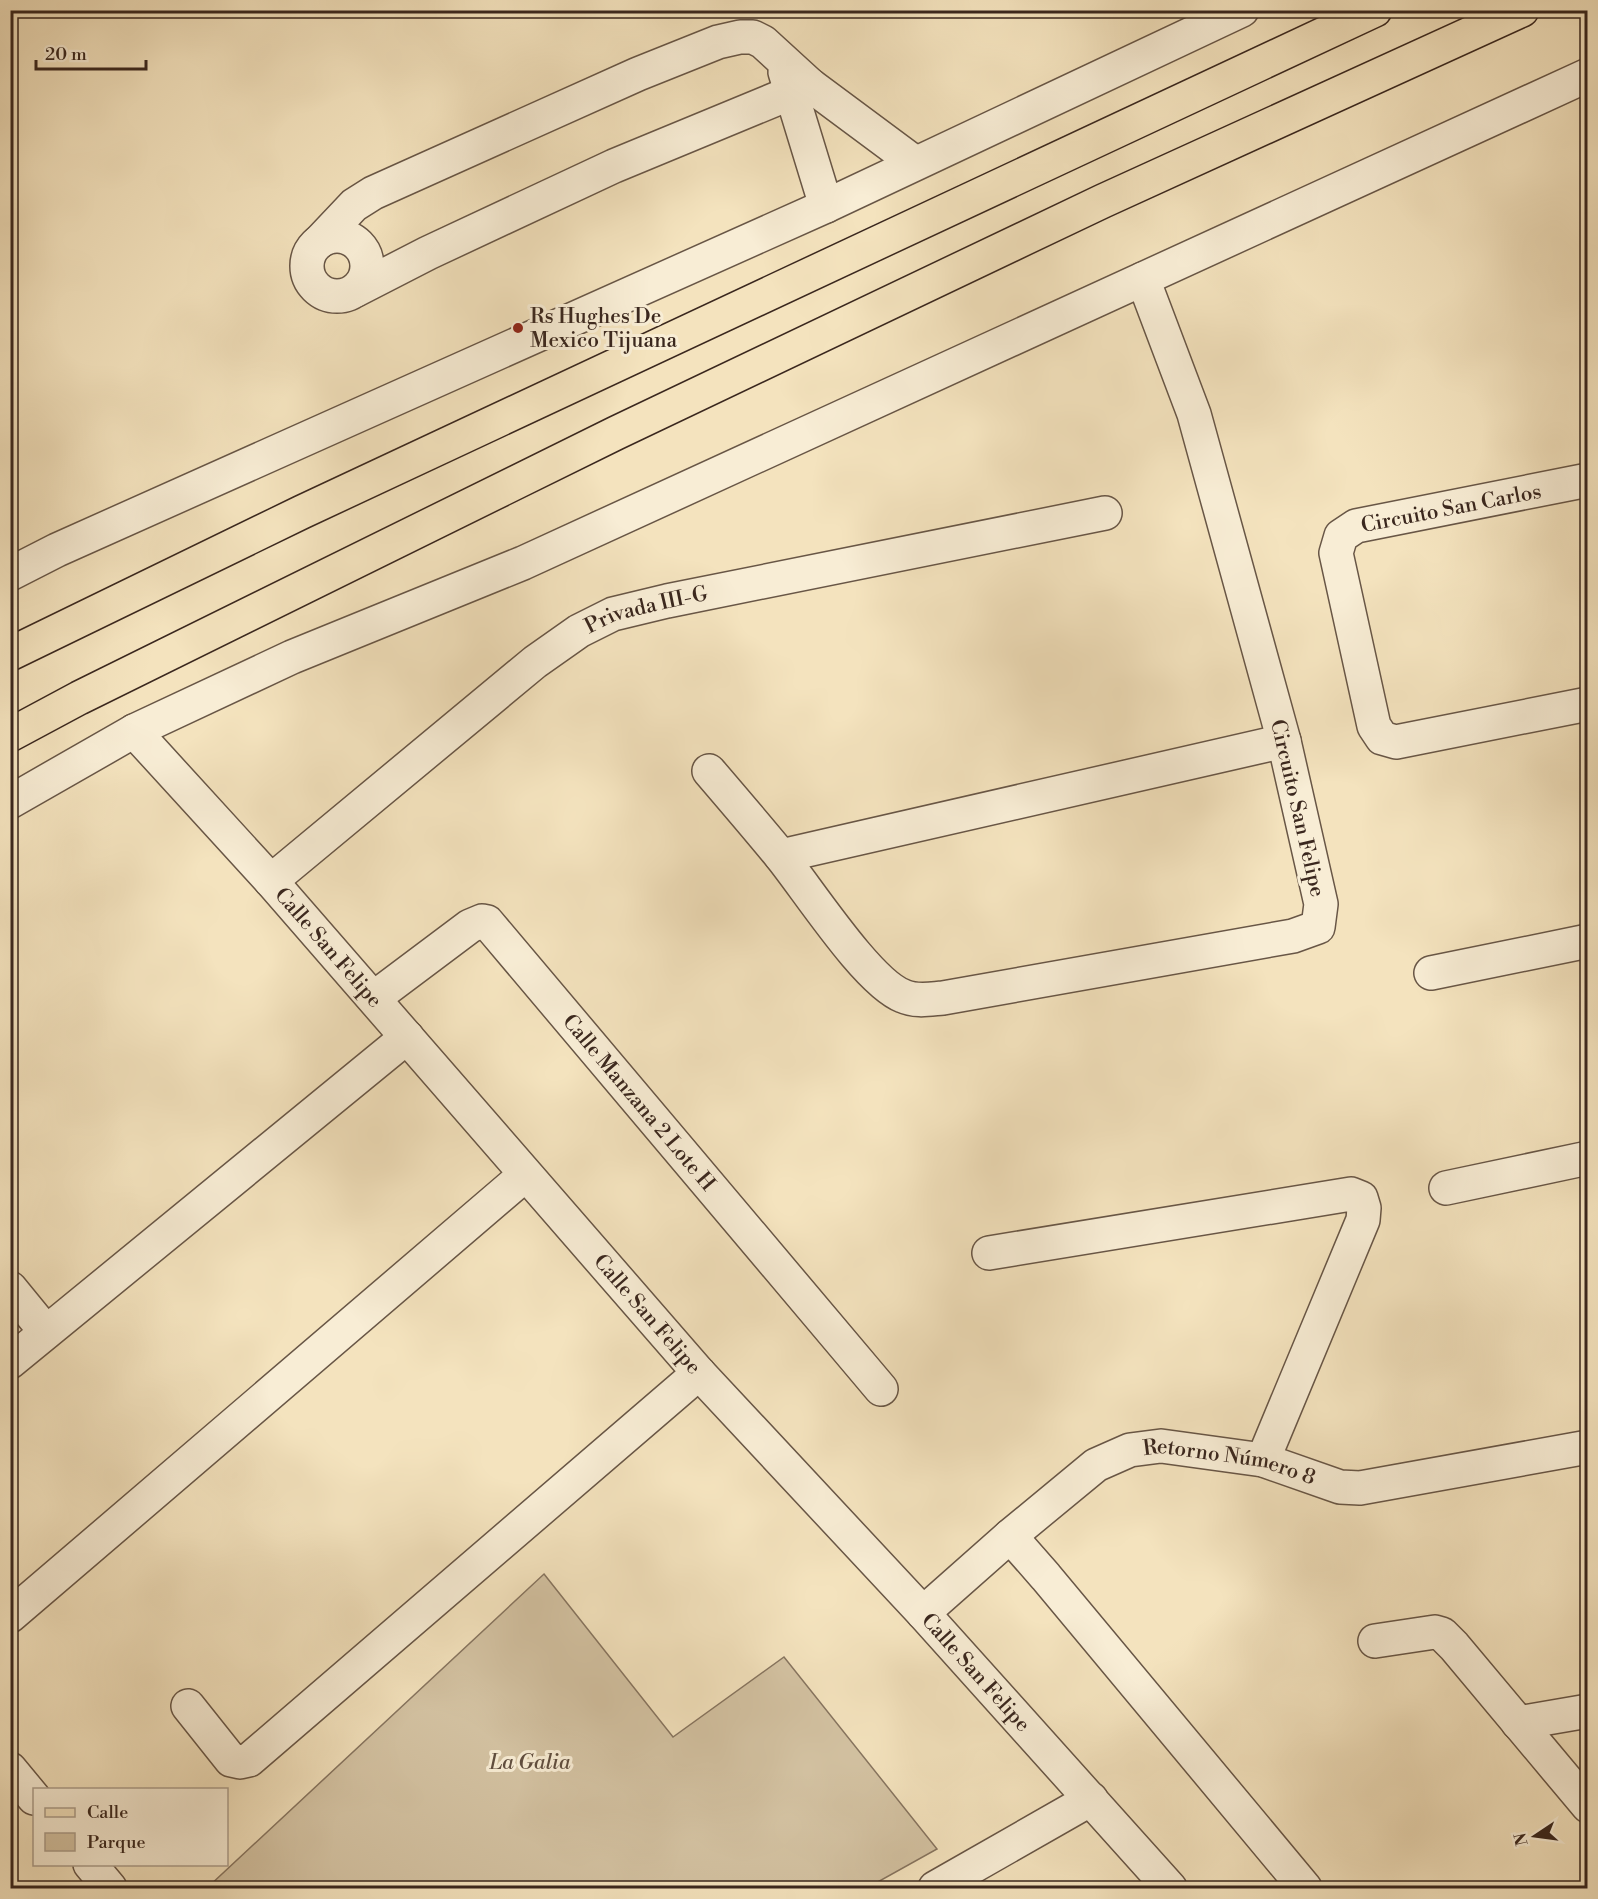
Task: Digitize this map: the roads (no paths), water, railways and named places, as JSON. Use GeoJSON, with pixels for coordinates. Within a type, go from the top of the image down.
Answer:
{"type":"FeatureCollection","features":[{"type":"Feature","properties":{"kind":"main road"},"geometry":{"type":"LineString","coordinates":[[10,654],[313,507],[1375,10]]}},
{"type":"Feature","properties":{"kind":"main road"},"geometry":{"type":"LineString","coordinates":[[10,735],[79,698],[616,433],[1113,197],[1522,10]]}},
{"type":"Feature","properties":{"kind":"street"},"geometry":{"type":"LineString","coordinates":[[10,574],[826,206],[1242,10]]}},
{"type":"Feature","properties":{"kind":"street"},"geometry":{"type":"LineString","coordinates":[[800,89],[614,166],[428,253],[346,295],[334,297],[322,293],[308,275],[307,262],[311,251],[340,218],[354,205],[373,193],[638,74],[718,42],[740,37],[753,37],[763,42],[782,61],[800,89],[826,206]]}},
{"type":"Feature","properties":{"kind":"street"},"geometry":{"type":"LineString","coordinates":[[10,802],[134,731],[292,657],[534,558],[1587,75]]}},
{"type":"Feature","properties":{"kind":"street"},"geometry":{"type":"LineString","coordinates":[[800,89],[915,163]]}},
{"type":"Feature","properties":{"kind":"street","name":"Circuito San Felipe"},"geometry":{"type":"LineString","coordinates":[[781,856],[862,962],[886,985],[902,996],[919,1000],[944,998],[1293,936],[1318,927],[1320,904],[1284,741],[1194,414],[1143,279]]}},
{"type":"Feature","properties":{"kind":"street","name":"Circuito San Carlos"},"geometry":{"type":"LineString","coordinates":[[1587,480],[1356,526],[1341,536],[1336,553],[1374,726],[1382,738],[1396,742],[1587,704]]}},
{"type":"Feature","properties":{"kind":"street","name":"Privada III-G"},"geometry":{"type":"LineString","coordinates":[[272,881],[534,662],[579,631],[613,614],[1105,513]]}},
{"type":"Feature","properties":{"kind":"street","name":"Calle San Felipe"},"geometry":{"type":"LineString","coordinates":[[134,731],[272,881],[699,1373],[924,1613],[1170,1888]]}},
{"type":"Feature","properties":{"kind":"street"},"geometry":{"type":"LineString","coordinates":[[709,771],[781,856],[1284,741]]}},
{"type":"Feature","properties":{"kind":"street","name":"Calle Manzana 2 Lote H"},"geometry":{"type":"LineString","coordinates":[[374,998],[470,926],[476,922],[487,922],[881,1389]]}},
{"type":"Feature","properties":{"kind":"street"},"geometry":{"type":"LineString","coordinates":[[1431,973],[1587,941]]}},
{"type":"Feature","properties":{"kind":"street"},"geometry":{"type":"LineString","coordinates":[[10,1362],[407,1037]]}},
{"type":"Feature","properties":{"kind":"street"},"geometry":{"type":"LineString","coordinates":[[1446,1188],[1587,1158]]}},
{"type":"Feature","properties":{"kind":"street"},"geometry":{"type":"LineString","coordinates":[[10,1616],[525,1174]]}},
{"type":"Feature","properties":{"kind":"street"},"geometry":{"type":"LineString","coordinates":[[989,1253],[1351,1194],[1361,1198],[1364,1208],[1363,1220],[1263,1460]]}},
{"type":"Feature","properties":{"kind":"street"},"geometry":{"type":"LineString","coordinates":[[10,1288],[46,1332]]}},
{"type":"Feature","properties":{"kind":"street"},"geometry":{"type":"LineString","coordinates":[[188,1706],[231,1760],[240,1762],[249,1760],[699,1373]]}},
{"type":"Feature","properties":{"kind":"street","name":"Retorno Número 8"},"geometry":{"type":"LineString","coordinates":[[924,1613],[1010,1536],[1096,1465],[1130,1450],[1161,1446],[1263,1460],[1340,1487],[1360,1488],[1587,1447]]}},
{"type":"Feature","properties":{"kind":"street"},"geometry":{"type":"LineString","coordinates":[[1010,1536],[1046,1576],[1305,1888]]}},
{"type":"Feature","properties":{"kind":"street"},"geometry":{"type":"LineString","coordinates":[[1375,1641],[1427,1632],[1442,1634],[1587,1806]]}},
{"type":"Feature","properties":{"kind":"street"},"geometry":{"type":"LineString","coordinates":[[1518,1723],[1587,1711]]}},
{"type":"Feature","properties":{"kind":"street"},"geometry":{"type":"LineString","coordinates":[[10,1769],[33,1797]]}},
{"type":"Feature","properties":{"kind":"street"},"geometry":{"type":"LineString","coordinates":[[935,1888],[1091,1799]]}},
{"type":"Feature","properties":{"kind":"street"},"geometry":{"type":"LineString","coordinates":[[92,1866],[110,1888]]}},
{"type":"Feature","properties":{"kind":"place","name":"Rs Hughes De Mexico Tijuana"},"geometry":{"type":"Point","coordinates":[518,328]}},
{"type":"Feature","properties":{"kind":"park label","name":"La Galia"},"geometry":{"type":"Point","coordinates":[530,1762]}}]}
